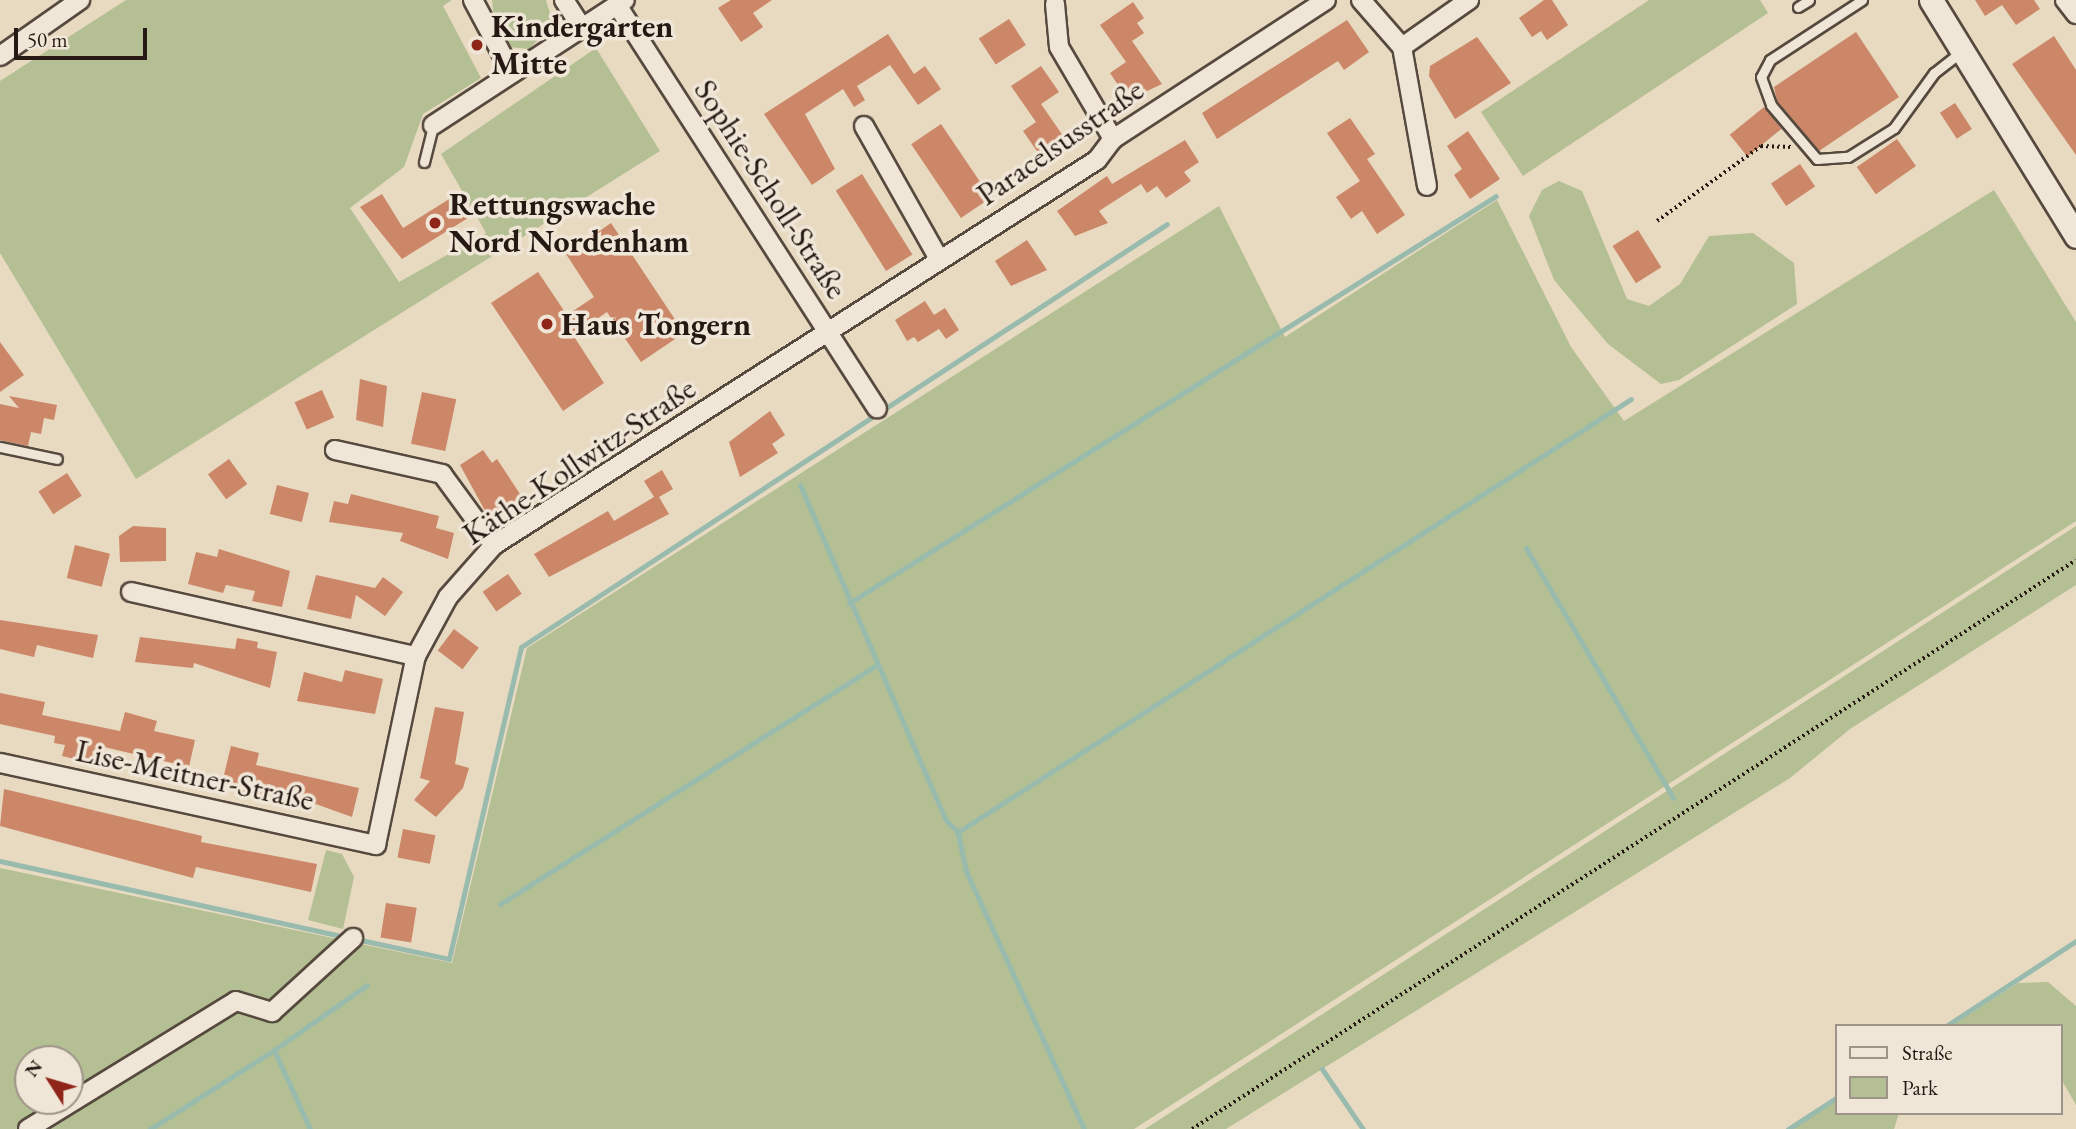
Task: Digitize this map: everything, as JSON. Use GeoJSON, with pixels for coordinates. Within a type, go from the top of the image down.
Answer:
{"type":"FeatureCollection","features":[{"type":"Feature","properties":{"kind":"street"},"geometry":{"type":"LineString","coordinates":[[0,56],[80,0]]}},
{"type":"Feature","properties":{"kind":"street"},"geometry":{"type":"LineString","coordinates":[[473,0],[512,73]]}},
{"type":"Feature","properties":{"kind":"street"},"geometry":{"type":"LineString","coordinates":[[565,0],[582,28]]}},
{"type":"Feature","properties":{"kind":"street","name":"Paracelsusstraße"},"geometry":{"type":"LineString","coordinates":[[829,334],[939,259],[1097,160],[1113,139],[1326,0]]}},
{"type":"Feature","properties":{"kind":"street"},"geometry":{"type":"LineString","coordinates":[[1361,0],[1402,47],[1427,187]]}},
{"type":"Feature","properties":{"kind":"street"},"geometry":{"type":"LineString","coordinates":[[1402,47],[1469,0]]}},
{"type":"Feature","properties":{"kind":"street"},"geometry":{"type":"LineString","coordinates":[[1931,0],[2076,236]]}},
{"type":"Feature","properties":{"kind":"street"},"geometry":{"type":"LineString","coordinates":[[2065,0],[2076,14]]}},
{"type":"Feature","properties":{"kind":"street"},"geometry":{"type":"LineString","coordinates":[[433,125],[621,3]]}},
{"type":"Feature","properties":{"kind":"street","name":"Sophie-Scholl-Straße"},"geometry":{"type":"LineString","coordinates":[[621,3],[877,409]]}},
{"type":"Feature","properties":{"kind":"street"},"geometry":{"type":"LineString","coordinates":[[1055,4],[1059,47],[1113,139]]}},
{"type":"Feature","properties":{"kind":"street"},"geometry":{"type":"LineString","coordinates":[[864,126],[939,259]]}},
{"type":"Feature","properties":{"kind":"street","name":"Käthe-Kollwitz-Straße"},"geometry":{"type":"LineString","coordinates":[[376,845],[416,656],[448,597],[494,545],[829,334]]}},
{"type":"Feature","properties":{"kind":"street"},"geometry":{"type":"LineString","coordinates":[[335,450],[442,474],[494,545]]}},
{"type":"Feature","properties":{"kind":"street"},"geometry":{"type":"LineString","coordinates":[[131,592],[416,656]]}},
{"type":"Feature","properties":{"kind":"street","name":"Lise-Meitner-Straße"},"geometry":{"type":"LineString","coordinates":[[0,763],[376,845]]}},
{"type":"Feature","properties":{"kind":"street"},"geometry":{"type":"LineString","coordinates":[[28,1129],[236,1001],[272,1012],[353,938]]}},
{"type":"Feature","properties":{"kind":"lane"},"geometry":{"type":"LineString","coordinates":[[1798,7],[1809,0]]}},
{"type":"Feature","properties":{"kind":"lane"},"geometry":{"type":"LineString","coordinates":[[1862,0],[1765,67],[1761,86],[1801,147],[1830,160],[1859,150],[1894,128],[1934,73],[1962,51]]}},
{"type":"Feature","properties":{"kind":"lane"},"geometry":{"type":"LineString","coordinates":[[424,162],[433,125]]}},
{"type":"Feature","properties":{"kind":"lane"},"geometry":{"type":"LineString","coordinates":[[0,447],[57,459]]}},
{"type":"Feature","properties":{"kind":"path"},"geometry":{"type":"LineString","coordinates":[[1657,221],[1761,146],[1801,147]]}},
{"type":"Feature","properties":{"kind":"path"},"geometry":{"type":"LineString","coordinates":[[1192,1129],[2076,560]]}},
{"type":"Feature","properties":{"kind":"green space"},"geometry":{"type":"Polygon","coordinates":[[[126,0],[452,0],[443,6],[481,78],[423,114],[404,167],[350,208],[399,282],[486,233],[441,154],[596,48],[660,151],[136,479],[0,253],[0,81],[126,0]]]}},
{"type":"Feature","properties":{"kind":"green space"},"geometry":{"type":"Polygon","coordinates":[[[492,0],[546,0],[553,24],[529,49],[508,47],[495,29],[492,0]]]}},
{"type":"Feature","properties":{"kind":"green space"},"geometry":{"type":"Polygon","coordinates":[[[1649,0],[1760,0],[1768,13],[1523,176],[1481,112],[1649,0]]]}},
{"type":"Feature","properties":{"kind":"green space"},"geometry":{"type":"Polygon","coordinates":[[[1559,181],[1582,191],[1627,299],[1649,306],[1680,284],[1709,236],[1753,233],[1794,263],[1797,304],[1679,380],[1661,384],[1608,344],[1554,280],[1529,216],[1542,190],[1559,181]]]}},
{"type":"Feature","properties":{"kind":"green space"},"geometry":{"type":"Polygon","coordinates":[[[1994,190],[2076,322],[2076,521],[1134,1129],[0,1129],[0,868],[452,963],[527,648],[1219,206],[1285,337],[1497,200],[1571,347],[1624,421],[1994,190]]]}},
{"type":"Feature","properties":{"kind":"green space"},"geometry":{"type":"Polygon","coordinates":[[[2076,526],[2076,585],[1850,729],[1790,778],[1226,1129],[1145,1129],[2076,526]]]}},
{"type":"Feature","properties":{"kind":"green space"},"geometry":{"type":"Polygon","coordinates":[[[326,850],[342,854],[354,877],[343,929],[308,920],[326,850]]]}},
{"type":"Feature","properties":{"kind":"green space"},"geometry":{"type":"Polygon","coordinates":[[[2048,982],[2076,1006],[2076,1105],[2062,1080],[2062,1024],[1954,1024],[2018,983],[2048,982]]]}},
{"type":"Feature","properties":{"kind":"green space"},"geometry":{"type":"Polygon","coordinates":[[[1834,1100],[1834,1115],[1898,1115],[1894,1129],[1790,1129],[1834,1100]]]}},
{"type":"Feature","properties":{"kind":"building"},"geometry":{"type":"Polygon","coordinates":[[[731,0],[772,0],[753,13],[763,27],[741,42],[718,8],[731,0]]]}},
{"type":"Feature","properties":{"kind":"building"},"geometry":{"type":"Polygon","coordinates":[[[1544,0],[1552,0],[1568,25],[1547,40],[1541,31],[1532,37],[1519,18],[1544,0]]]}},
{"type":"Feature","properties":{"kind":"building"},"geometry":{"type":"Polygon","coordinates":[[[1975,0],[2034,0],[2040,9],[2016,25],[2002,5],[1985,16],[1975,0]]]}},
{"type":"Feature","properties":{"kind":"building"},"geometry":{"type":"Polygon","coordinates":[[[1133,2],[1144,18],[1137,23],[1144,33],[1132,41],[1162,84],[1128,100],[1110,73],[1126,62],[1100,25],[1133,2]]]}},
{"type":"Feature","properties":{"kind":"building"},"geometry":{"type":"Polygon","coordinates":[[[1009,19],[1026,45],[996,65],[979,39],[1009,19]]]}},
{"type":"Feature","properties":{"kind":"building"},"geometry":{"type":"Polygon","coordinates":[[[1347,20],[1369,52],[1344,70],[1338,61],[1217,139],[1202,113],[1347,20]]]}},
{"type":"Feature","properties":{"kind":"building"},"geometry":{"type":"Polygon","coordinates":[[[1856,32],[1899,97],[1819,151],[1777,101],[1774,87],[1856,32]]]}},
{"type":"Feature","properties":{"kind":"building"},"geometry":{"type":"Polygon","coordinates":[[[888,34],[914,74],[925,66],[941,89],[918,105],[890,65],[857,86],[865,100],[854,107],[843,89],[805,114],[835,169],[812,185],[764,114],[888,34]]]}},
{"type":"Feature","properties":{"kind":"building"},"geometry":{"type":"Polygon","coordinates":[[[2054,36],[2076,70],[2076,155],[2012,64],[2054,36]]]}},
{"type":"Feature","properties":{"kind":"building"},"geometry":{"type":"Polygon","coordinates":[[[1477,37],[1511,83],[1455,119],[1429,76],[1430,66],[1477,37]]]}},
{"type":"Feature","properties":{"kind":"building"},"geometry":{"type":"Polygon","coordinates":[[[1041,66],[1059,92],[1041,104],[1066,140],[1041,157],[1023,131],[1036,122],[1011,86],[1041,66]]]}},
{"type":"Feature","properties":{"kind":"building"},"geometry":{"type":"Polygon","coordinates":[[[1955,103],[1972,129],[1957,139],[1940,113],[1955,103]]]}},
{"type":"Feature","properties":{"kind":"building"},"geometry":{"type":"Polygon","coordinates":[[[1764,107],[1782,129],[1747,156],[1730,135],[1764,107]]]}},
{"type":"Feature","properties":{"kind":"building"},"geometry":{"type":"Polygon","coordinates":[[[1350,118],[1375,154],[1367,159],[1405,215],[1377,234],[1362,211],[1351,219],[1336,197],[1360,181],[1327,133],[1350,118]]]}},
{"type":"Feature","properties":{"kind":"building"},"geometry":{"type":"Polygon","coordinates":[[[941,124],[991,198],[961,218],[911,144],[941,124]]]}},
{"type":"Feature","properties":{"kind":"building"},"geometry":{"type":"Polygon","coordinates":[[[1468,131],[1500,179],[1470,199],[1454,175],[1462,169],[1447,146],[1468,131]]]}},
{"type":"Feature","properties":{"kind":"building"},"geometry":{"type":"Polygon","coordinates":[[[1897,139],[1916,166],[1876,194],[1857,167],[1897,139]]]}},
{"type":"Feature","properties":{"kind":"building"},"geometry":{"type":"Polygon","coordinates":[[[1185,140],[1199,162],[1184,172],[1191,181],[1166,198],[1157,186],[1147,193],[1141,184],[1099,211],[1108,223],[1075,236],[1057,211],[1107,176],[1112,184],[1185,140]]]}},
{"type":"Feature","properties":{"kind":"building"},"geometry":{"type":"Polygon","coordinates":[[[1800,164],[1815,186],[1786,206],[1771,184],[1800,164]]]}},
{"type":"Feature","properties":{"kind":"building"},"geometry":{"type":"Polygon","coordinates":[[[862,174],[912,255],[886,271],[836,190],[862,174]]]}},
{"type":"Feature","properties":{"kind":"building","name":"Rettungswache Nord Nordenham"},"geometry":{"type":"Polygon","coordinates":[[[382,194],[403,228],[454,196],[468,218],[402,259],[360,207],[382,194]]]}},
{"type":"Feature","properties":{"kind":"building","name":"Haus Tongern"},"geometry":{"type":"Polygon","coordinates":[[[611,223],[684,333],[641,362],[607,312],[573,335],[604,383],[563,411],[491,303],[538,272],[567,315],[594,297],[566,254],[611,223]]]}},
{"type":"Feature","properties":{"kind":"building"},"geometry":{"type":"Polygon","coordinates":[[[1638,230],[1661,267],[1636,283],[1613,246],[1638,230]]]}},
{"type":"Feature","properties":{"kind":"building"},"geometry":{"type":"Polygon","coordinates":[[[1027,240],[1047,270],[1011,286],[995,261],[1027,240]]]}},
{"type":"Feature","properties":{"kind":"building"},"geometry":{"type":"Polygon","coordinates":[[[925,301],[934,315],[945,308],[959,330],[946,339],[939,329],[918,342],[914,337],[907,341],[895,320],[925,301]]]}},
{"type":"Feature","properties":{"kind":"building"},"geometry":{"type":"Polygon","coordinates":[[[0,342],[24,375],[0,392],[0,342]]]}},
{"type":"Feature","properties":{"kind":"building"},"geometry":{"type":"Polygon","coordinates":[[[360,379],[387,386],[383,427],[356,420],[360,379]]]}},
{"type":"Feature","properties":{"kind":"building"},"geometry":{"type":"Polygon","coordinates":[[[322,390],[334,417],[307,430],[295,402],[322,390]]]}},
{"type":"Feature","properties":{"kind":"building"},"geometry":{"type":"Polygon","coordinates":[[[422,392],[456,399],[445,451],[411,444],[422,392]]]}},
{"type":"Feature","properties":{"kind":"building"},"geometry":{"type":"Polygon","coordinates":[[[9,396],[57,405],[54,420],[44,418],[41,434],[31,432],[28,446],[0,440],[0,404],[19,408],[9,396]]]}},
{"type":"Feature","properties":{"kind":"building"},"geometry":{"type":"Polygon","coordinates":[[[770,411],[785,435],[772,444],[778,453],[740,477],[729,442],[770,411]]]}},
{"type":"Feature","properties":{"kind":"building"},"geometry":{"type":"Polygon","coordinates":[[[483,450],[492,463],[497,459],[522,497],[489,518],[460,465],[483,450]]]}},
{"type":"Feature","properties":{"kind":"building"},"geometry":{"type":"Polygon","coordinates":[[[229,459],[247,484],[226,499],[208,474],[229,459]]]}},
{"type":"Feature","properties":{"kind":"building"},"geometry":{"type":"Polygon","coordinates":[[[662,470],[673,489],[659,497],[669,514],[549,577],[534,554],[608,511],[614,521],[654,497],[644,481],[662,470]]]}},
{"type":"Feature","properties":{"kind":"building"},"geometry":{"type":"Polygon","coordinates":[[[67,473],[82,496],[53,514],[38,492],[67,473]]]}},
{"type":"Feature","properties":{"kind":"building"},"geometry":{"type":"Polygon","coordinates":[[[277,485],[309,493],[302,522],[270,514],[277,485]]]}},
{"type":"Feature","properties":{"kind":"building"},"geometry":{"type":"Polygon","coordinates":[[[351,494],[439,516],[436,528],[454,533],[448,559],[400,541],[403,533],[329,522],[334,501],[348,504],[351,494]]]}},
{"type":"Feature","properties":{"kind":"building"},"geometry":{"type":"Polygon","coordinates":[[[133,526],[166,528],[166,561],[120,562],[119,536],[133,526]]]}},
{"type":"Feature","properties":{"kind":"building"},"geometry":{"type":"Polygon","coordinates":[[[75,545],[110,554],[102,587],[67,578],[75,545]]]}},
{"type":"Feature","properties":{"kind":"building"},"geometry":{"type":"Polygon","coordinates":[[[219,549],[290,571],[282,607],[252,601],[255,591],[226,585],[223,593],[188,584],[196,552],[217,557],[219,549]]]}},
{"type":"Feature","properties":{"kind":"building"},"geometry":{"type":"Polygon","coordinates":[[[508,574],[522,594],[496,611],[483,592],[508,574]]]}},
{"type":"Feature","properties":{"kind":"building"},"geometry":{"type":"Polygon","coordinates":[[[316,575],[375,588],[383,577],[403,592],[385,616],[356,595],[351,619],[307,609],[316,575]]]}},
{"type":"Feature","properties":{"kind":"building"},"geometry":{"type":"Polygon","coordinates":[[[0,620],[98,635],[93,658],[37,645],[34,657],[0,649],[0,620]]]}},
{"type":"Feature","properties":{"kind":"building"},"geometry":{"type":"Polygon","coordinates":[[[454,629],[479,648],[463,669],[438,651],[454,629]]]}},
{"type":"Feature","properties":{"kind":"building"},"geometry":{"type":"Polygon","coordinates":[[[140,637],[235,649],[237,638],[258,642],[257,648],[277,652],[270,688],[194,663],[193,668],[135,662],[140,637]]]}},
{"type":"Feature","properties":{"kind":"building"},"geometry":{"type":"Polygon","coordinates":[[[345,670],[383,679],[375,714],[297,701],[304,672],[342,682],[345,670]]]}},
{"type":"Feature","properties":{"kind":"building"},"geometry":{"type":"Polygon","coordinates":[[[0,693],[45,702],[42,715],[120,731],[125,712],[157,721],[154,731],[195,740],[189,767],[100,746],[96,764],[62,756],[65,745],[54,743],[55,736],[0,724],[0,693]]]}},
{"type":"Feature","properties":{"kind":"building"},"geometry":{"type":"Polygon","coordinates":[[[435,707],[464,712],[455,764],[469,768],[463,788],[436,817],[414,800],[430,781],[420,778],[435,707]]]}},
{"type":"Feature","properties":{"kind":"building"},"geometry":{"type":"Polygon","coordinates":[[[231,746],[259,753],[256,765],[359,788],[352,817],[299,798],[298,805],[221,787],[231,746]]]}},
{"type":"Feature","properties":{"kind":"building"},"geometry":{"type":"Polygon","coordinates":[[[4,789],[202,836],[201,842],[317,864],[311,892],[196,867],[193,878],[0,826],[4,789]]]}},
{"type":"Feature","properties":{"kind":"building"},"geometry":{"type":"Polygon","coordinates":[[[403,829],[435,835],[430,864],[397,857],[403,829]]]}},
{"type":"Feature","properties":{"kind":"building"},"geometry":{"type":"Polygon","coordinates":[[[386,903],[417,908],[411,942],[381,938],[386,903]]]}},
{"type":"Feature","properties":{"kind":"waterway"},"geometry":{"type":"LineString","coordinates":[[849,603],[1496,196]]}},
{"type":"Feature","properties":{"kind":"waterway"},"geometry":{"type":"LineString","coordinates":[[356,939],[449,959],[521,647],[1167,224]]}},
{"type":"Feature","properties":{"kind":"waterway"},"geometry":{"type":"LineString","coordinates":[[1084,1129],[966,871],[958,832],[1631,399]]}},
{"type":"Feature","properties":{"kind":"waterway"},"geometry":{"type":"LineString","coordinates":[[800,485],[946,820],[958,832]]}},
{"type":"Feature","properties":{"kind":"waterway"},"geometry":{"type":"LineString","coordinates":[[1526,548],[1673,798]]}},
{"type":"Feature","properties":{"kind":"waterway"},"geometry":{"type":"LineString","coordinates":[[500,904],[876,665]]}},
{"type":"Feature","properties":{"kind":"waterway"},"geometry":{"type":"LineString","coordinates":[[0,861],[347,937]]}},
{"type":"Feature","properties":{"kind":"waterway"},"geometry":{"type":"LineString","coordinates":[[1949,1024],[2076,941]]}},
{"type":"Feature","properties":{"kind":"waterway"},"geometry":{"type":"LineString","coordinates":[[310,1129],[274,1050],[367,985]]}},
{"type":"Feature","properties":{"kind":"waterway"},"geometry":{"type":"LineString","coordinates":[[150,1129],[274,1050]]}},
{"type":"Feature","properties":{"kind":"waterway"},"geometry":{"type":"LineString","coordinates":[[1322,1069],[1363,1129]]}},
{"type":"Feature","properties":{"kind":"waterway"},"geometry":{"type":"LineString","coordinates":[[1788,1129],[1834,1099]]}},
{"type":"Feature","properties":{"kind":"place","name":"Kindergarten Mitte"},"geometry":{"type":"Point","coordinates":[477,45]}},
{"type":"Feature","properties":{"kind":"place","name":"Rettungswache Nord Nordenham"},"geometry":{"type":"Point","coordinates":[435,223]}},
{"type":"Feature","properties":{"kind":"place","name":"Haus Tongern"},"geometry":{"type":"Point","coordinates":[547,324]}}]}
